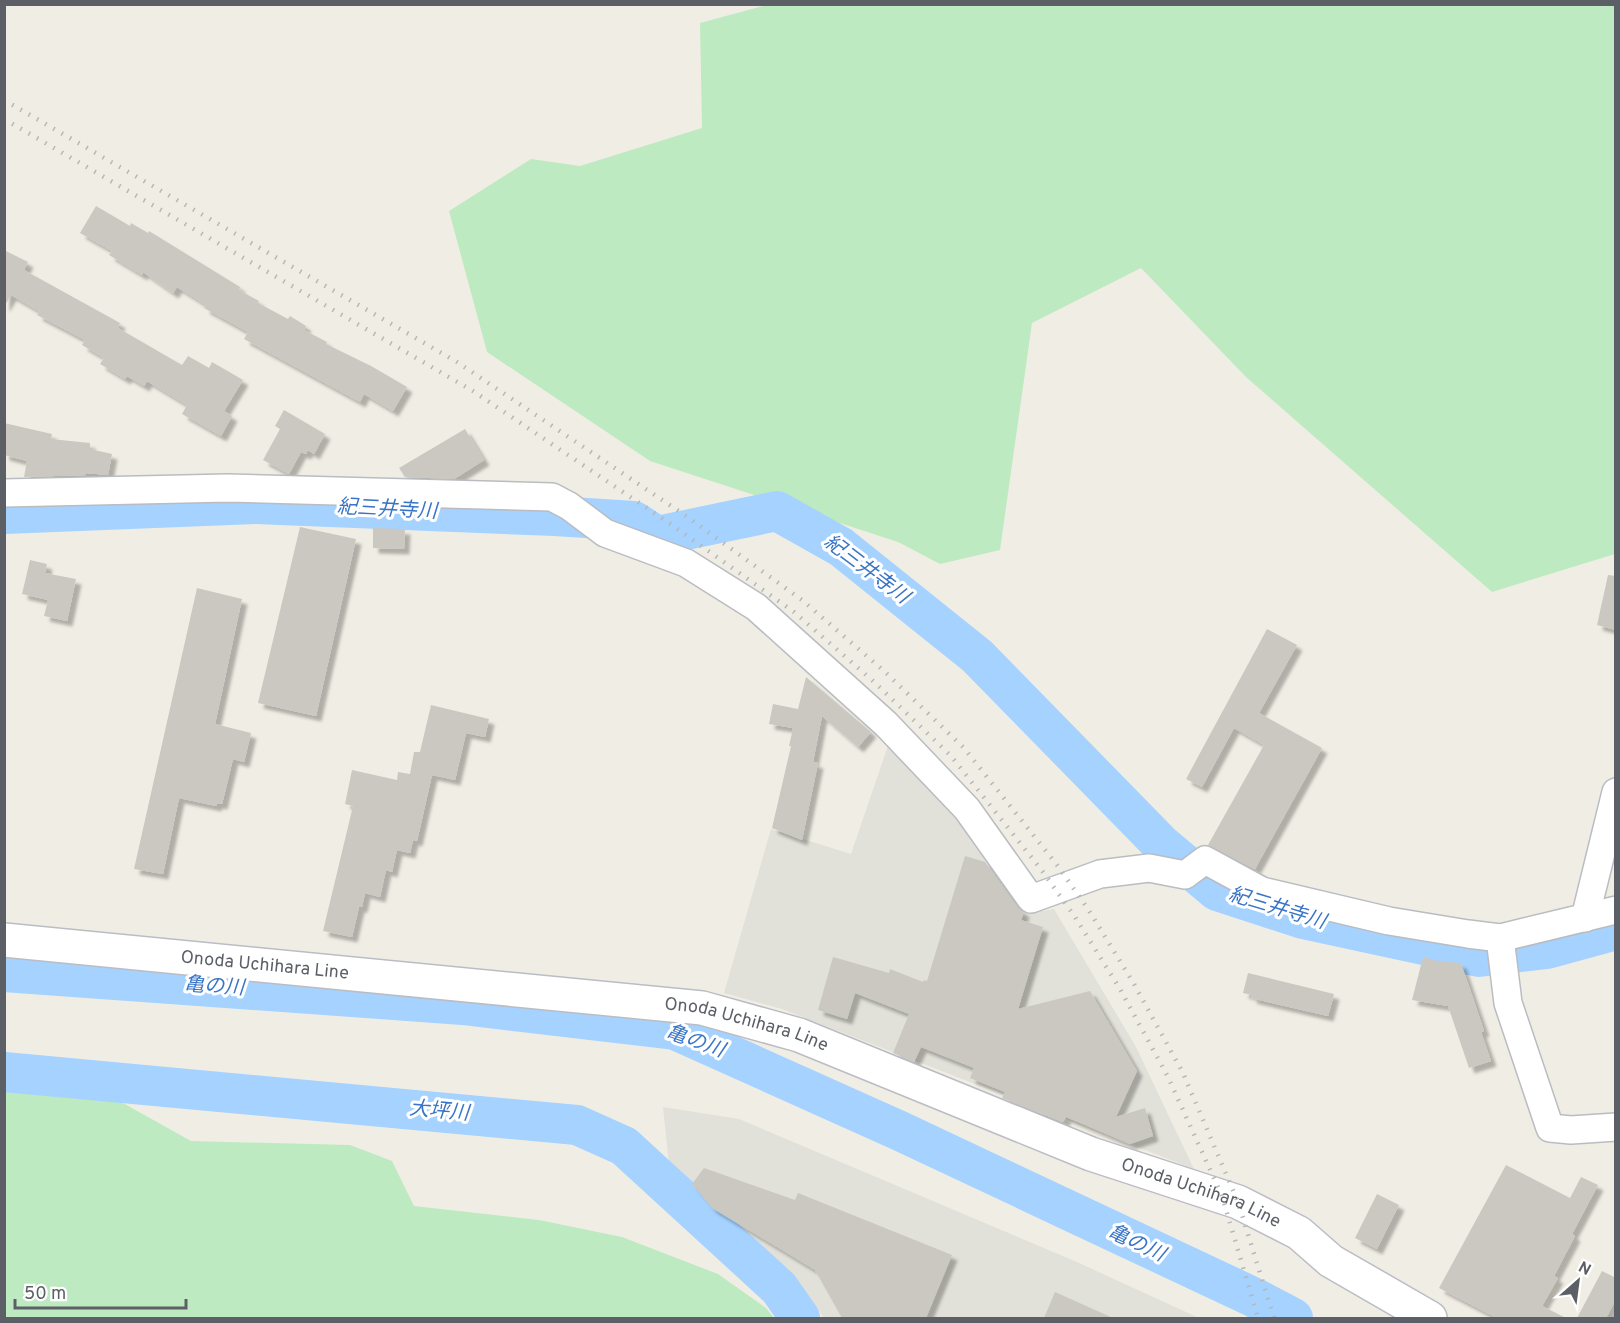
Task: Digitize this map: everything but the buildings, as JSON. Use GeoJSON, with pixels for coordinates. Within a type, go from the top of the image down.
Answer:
{"type":"FeatureCollection","features":[{"type":"Feature","properties":{"kind":"main road","name":"Onoda Uchihara Line"},"geometry":{"type":"LineString","coordinates":[[4,940],[702,1008],[799,1035],[1091,1154],[1238,1202],[1299,1233],[1331,1261],[1430,1318]]}},
{"type":"Feature","properties":{"kind":"street"},"geometry":{"type":"LineString","coordinates":[[4,493],[228,488],[552,497],[569,506],[590,524],[605,533],[686,563],[756,607],[886,724],[967,809],[1031,899],[1100,874],[1149,868],[1191,871],[1205,860],[1262,891],[1389,921],[1500,938],[1616,910]]}},
{"type":"Feature","properties":{"kind":"street"},"geometry":{"type":"LineString","coordinates":[[1585,918],[1616,792]]}},
{"type":"Feature","properties":{"kind":"street"},"geometry":{"type":"LineString","coordinates":[[1500,938],[1508,1003],[1550,1128],[1570,1130],[1616,1127]]}},
{"type":"Feature","properties":{"kind":"shaded area"},"geometry":{"type":"Polygon","coordinates":[[[891,737],[1030,913],[1054,909],[1136,1047],[1194,1169],[782,1009],[724,993],[771,829],[851,854],[891,737]]]}},
{"type":"Feature","properties":{"kind":"shaded area"},"geometry":{"type":"Polygon","coordinates":[[[663,1107],[739,1119],[1077,1262],[1199,1318],[824,1318],[801,1286],[684,1193],[669,1165],[663,1107]]]}},
{"type":"Feature","properties":{"kind":"green space"},"geometry":{"type":"Polygon","coordinates":[[[771,4],[1615,5],[1615,554],[1492,592],[1246,377],[1141,268],[1032,323],[1000,550],[940,564],[898,542],[650,461],[487,352],[449,211],[531,159],[580,166],[702,128],[700,23],[771,4]]]}},
{"type":"Feature","properties":{"kind":"green space"},"geometry":{"type":"Polygon","coordinates":[[[5,1086],[105,1093],[191,1141],[350,1145],[392,1161],[414,1206],[539,1220],[622,1237],[718,1274],[766,1308],[774,1318],[5,1318],[5,1086]]]}},
{"type":"Feature","properties":{"kind":"waterway","name":"紀三井寺川"},"geometry":{"type":"LineString","coordinates":[[4,514],[256,504],[634,521],[657,536],[777,511],[841,547],[977,656],[1161,844],[1217,891],[1303,919],[1479,957],[1547,949],[1616,930]]}},
{"type":"Feature","properties":{"kind":"waterway","name":"亀の川"},"geometry":{"type":"LineString","coordinates":[[4,972],[463,1005],[675,1030],[900,1131],[1293,1318]]}},
{"type":"Feature","properties":{"kind":"waterway","name":"大坪川"},"geometry":{"type":"LineString","coordinates":[[4,1072],[577,1125],[624,1146],[779,1288],[800,1318]]}},
{"type":"Feature","properties":{"kind":"railway"},"geometry":{"type":"LineString","coordinates":[[4,100],[457,362],[686,516],[802,600],[884,671],[964,748],[1057,865],[1088,909],[1134,984],[1183,1073],[1238,1202],[1274,1318]]}},
{"type":"Feature","properties":{"kind":"railway"},"geometry":{"type":"LineString","coordinates":[[4,119],[473,391],[669,523],[794,612],[872,680],[951,756],[1043,872],[1075,917],[1120,989],[1168,1077],[1222,1196],[1258,1318]]}}]}
